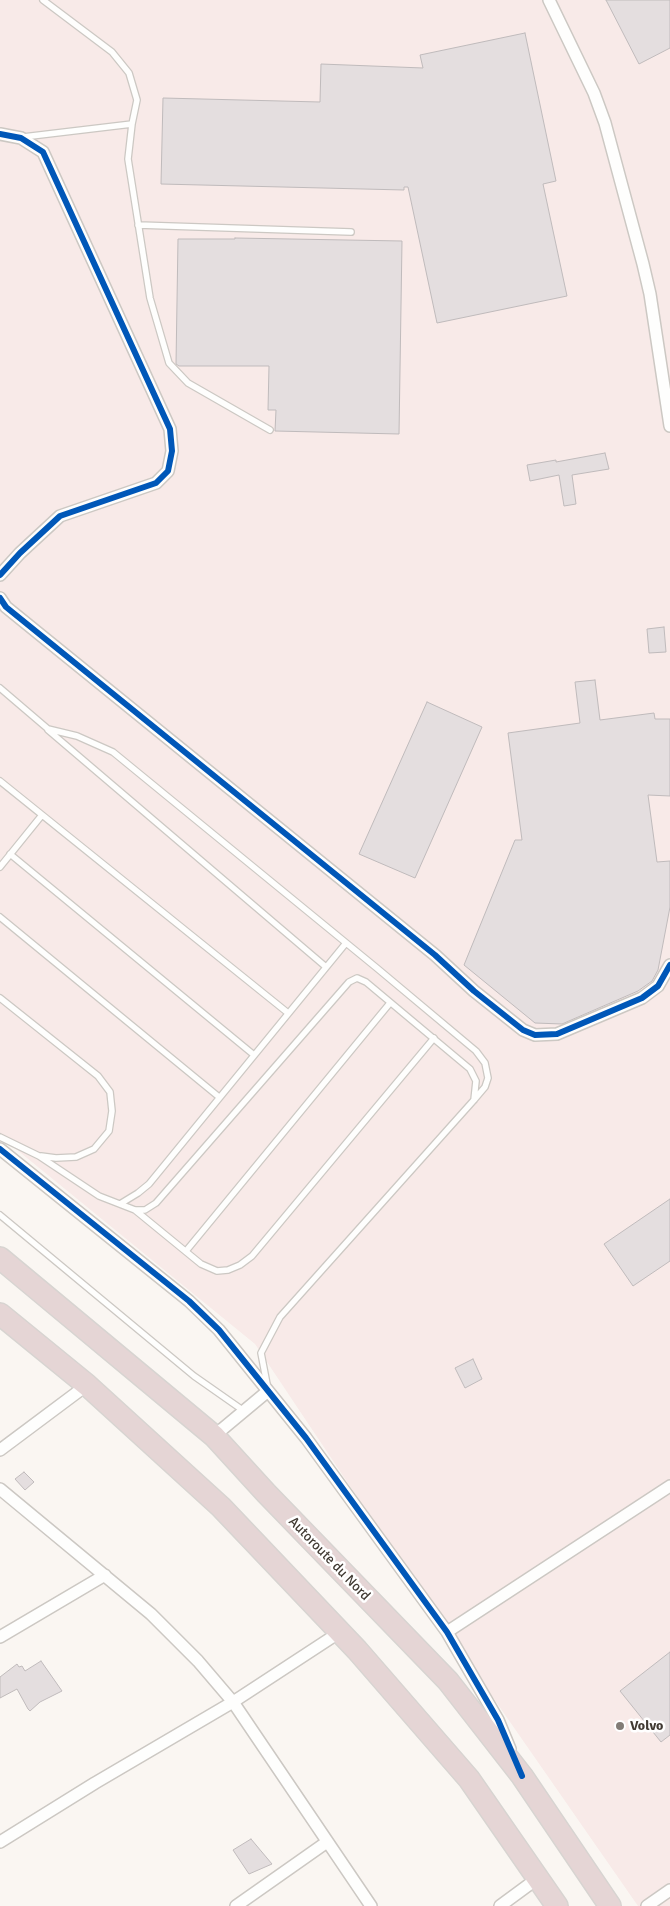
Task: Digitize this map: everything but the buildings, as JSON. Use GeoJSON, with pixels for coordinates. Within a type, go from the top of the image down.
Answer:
{"type":"FeatureCollection","features":[{"type":"Feature","properties":{"kind":"highway","name":"Autoroute du Nord"},"geometry":{"type":"LineString","coordinates":[[0,1258],[214,1436],[266,1493],[448,1681],[522,1776],[610,1906]]}},
{"type":"Feature","properties":{"kind":"highway"},"geometry":{"type":"LineString","coordinates":[[0,1314],[87,1385],[221,1507],[340,1632],[468,1780],[557,1906]]}},
{"type":"Feature","properties":{"kind":"street"},"geometry":{"type":"LineString","coordinates":[[549,0],[590,85],[604,124],[643,264],[651,302],[670,426]]}},
{"type":"Feature","properties":{"kind":"street"},"geometry":{"type":"LineString","coordinates":[[0,134],[21,138],[42,152],[170,429],[172,451],[168,471],[156,483],[60,516],[20,552],[0,575]]}},
{"type":"Feature","properties":{"kind":"street"},"geometry":{"type":"LineString","coordinates":[[0,598],[6,607],[435,955],[474,991],[523,1030],[536,1035],[557,1034],[642,998],[658,986],[670,965]]}},
{"type":"Feature","properties":{"kind":"street"},"geometry":{"type":"LineString","coordinates":[[0,1149],[189,1301],[219,1330],[306,1438],[447,1632],[498,1720],[522,1776]]}},
{"type":"Feature","properties":{"kind":"street"},"geometry":{"type":"LineString","coordinates":[[0,1450],[87,1385]]}},
{"type":"Feature","properties":{"kind":"street"},"geometry":{"type":"LineString","coordinates":[[214,1436],[268,1391]]}},
{"type":"Feature","properties":{"kind":"street"},"geometry":{"type":"LineString","coordinates":[[447,1632],[670,1486]]}},
{"type":"Feature","properties":{"kind":"street"},"geometry":{"type":"LineString","coordinates":[[0,1489],[151,1614],[198,1661],[233,1702],[371,1906]]}},
{"type":"Feature","properties":{"kind":"street"},"geometry":{"type":"LineString","coordinates":[[0,1637],[106,1575]]}},
{"type":"Feature","properties":{"kind":"street"},"geometry":{"type":"LineString","coordinates":[[0,1842],[233,1702],[340,1632]]}},
{"type":"Feature","properties":{"kind":"street"},"geometry":{"type":"LineString","coordinates":[[236,1906],[327,1842]]}},
{"type":"Feature","properties":{"kind":"street"},"geometry":{"type":"LineString","coordinates":[[500,1906],[538,1878]]}},
{"type":"Feature","properties":{"kind":"street"},"geometry":{"type":"LineString","coordinates":[[647,1906],[670,1890]]}},
{"type":"Feature","properties":{"kind":"lane"},"geometry":{"type":"LineString","coordinates":[[43,0],[112,52],[129,73],[137,100],[128,160],[150,298],[169,363],[188,383],[270,430]]}},
{"type":"Feature","properties":{"kind":"lane"},"geometry":{"type":"LineString","coordinates":[[21,138],[132,124]]}},
{"type":"Feature","properties":{"kind":"lane"},"geometry":{"type":"LineString","coordinates":[[138,225],[351,232]]}},
{"type":"Feature","properties":{"kind":"lane"},"geometry":{"type":"LineString","coordinates":[[0,688],[326,967]]}},
{"type":"Feature","properties":{"kind":"lane"},"geometry":{"type":"LineString","coordinates":[[48,729],[77,736],[114,752],[346,942],[476,1051],[485,1063],[488,1078],[485,1087],[280,1317],[261,1353],[268,1391]]}},
{"type":"Feature","properties":{"kind":"lane"},"geometry":{"type":"LineString","coordinates":[[0,781],[288,1013]]}},
{"type":"Feature","properties":{"kind":"lane"},"geometry":{"type":"LineString","coordinates":[[0,867],[42,815]]}},
{"type":"Feature","properties":{"kind":"lane"},"geometry":{"type":"LineString","coordinates":[[10,854],[254,1055]]}},
{"type":"Feature","properties":{"kind":"lane"},"geometry":{"type":"LineString","coordinates":[[0,917],[219,1097]]}},
{"type":"Feature","properties":{"kind":"lane"},"geometry":{"type":"LineString","coordinates":[[120,1204],[149,1184],[346,942]]}},
{"type":"Feature","properties":{"kind":"lane"},"geometry":{"type":"LineString","coordinates":[[135,1210],[145,1210],[156,1203],[349,982],[357,978],[366,982],[470,1069],[476,1081],[474,1100]]}},
{"type":"Feature","properties":{"kind":"lane"},"geometry":{"type":"LineString","coordinates":[[0,998],[98,1076],[110,1092],[112,1111],[108,1131],[94,1149],[76,1157],[56,1158],[40,1156]]}},
{"type":"Feature","properties":{"kind":"lane"},"geometry":{"type":"LineString","coordinates":[[186,1251],[390,1003]]}},
{"type":"Feature","properties":{"kind":"lane"},"geometry":{"type":"LineString","coordinates":[[0,1137],[40,1156],[99,1196],[135,1210],[201,1264],[216,1271],[228,1270],[240,1266],[252,1256],[434,1038]]}},
{"type":"Feature","properties":{"kind":"lane"},"geometry":{"type":"LineString","coordinates":[[0,1215],[194,1376],[244,1411]]}},
{"type":"Feature","properties":{"kind":"shaded area"},"geometry":{"type":"Polygon","coordinates":[[[0,0],[670,0],[670,1906],[638,1906],[444,1627],[255,1344],[0,1136],[0,0]]]}},
{"type":"Feature","properties":{"kind":"cycle path"},"geometry":{"type":"LineString","coordinates":[[0,134],[21,138],[43,152],[170,429],[172,451],[168,471],[156,483],[60,516],[20,553],[0,575]]}},
{"type":"Feature","properties":{"kind":"cycle path"},"geometry":{"type":"LineString","coordinates":[[0,598],[6,607],[435,955],[474,991],[523,1030],[535,1035],[557,1034],[642,998],[658,986],[670,965]]}},
{"type":"Feature","properties":{"kind":"cycle path"},"geometry":{"type":"LineString","coordinates":[[0,1149],[189,1301],[219,1330],[306,1438],[447,1632],[498,1720],[522,1776]]}},
{"type":"Feature","properties":{"kind":"place","name":"Volvo"},"geometry":{"type":"Point","coordinates":[620,1726]}}]}
